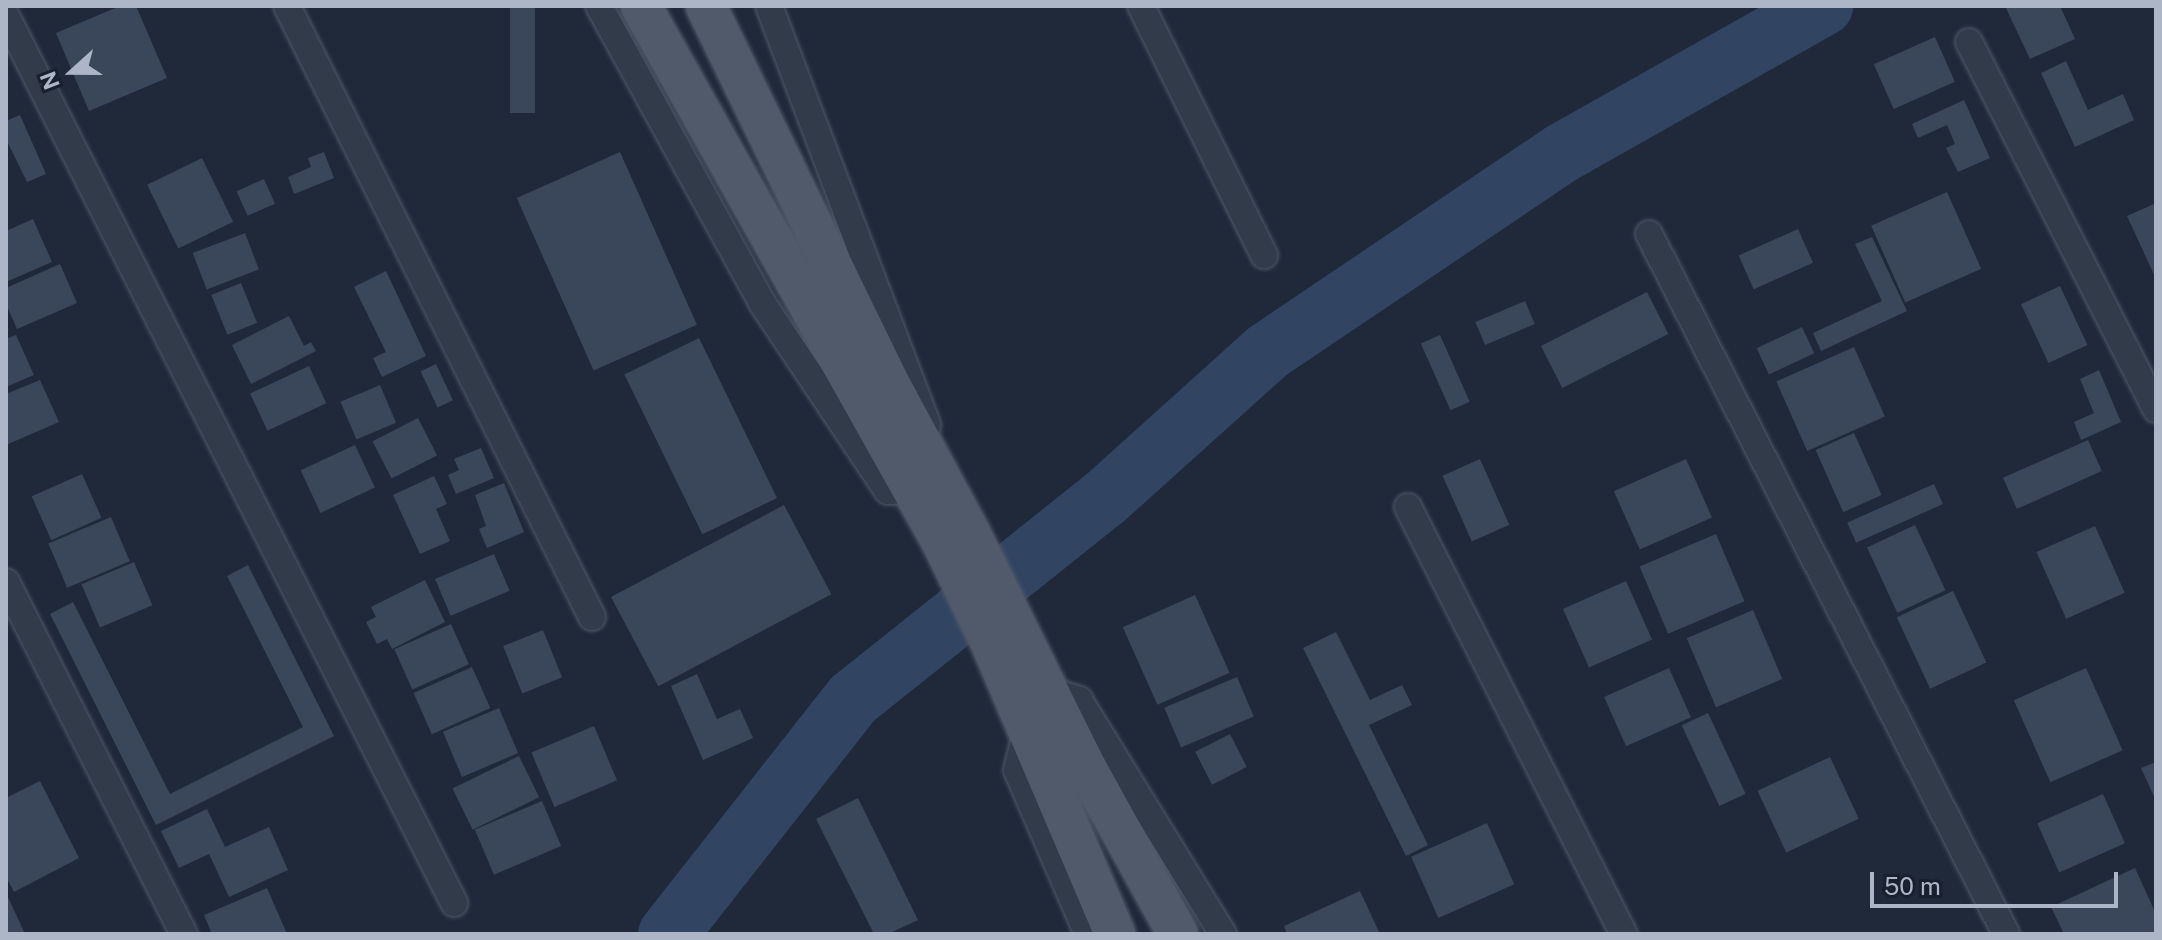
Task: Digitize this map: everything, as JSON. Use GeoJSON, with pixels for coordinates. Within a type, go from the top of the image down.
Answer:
{"type":"FeatureCollection","features":[{"type":"Feature","properties":{"kind":"main road"},"geometry":{"type":"LineString","coordinates":[[641,6],[956,538],[1004,637],[1027,730],[1115,934]]}},
{"type":"Feature","properties":{"kind":"main road"},"geometry":{"type":"LineString","coordinates":[[706,6],[887,379],[926,485]]}},
{"type":"Feature","properties":{"kind":"main road"},"geometry":{"type":"LineString","coordinates":[[1004,637],[1047,690],[1178,934]]}},
{"type":"Feature","properties":{"kind":"street"},"geometry":{"type":"LineString","coordinates":[[287,6],[592,617]]}},
{"type":"Feature","properties":{"kind":"street"},"geometry":{"type":"LineString","coordinates":[[599,6],[762,303],[888,491],[926,485],[921,403],[769,6]]}},
{"type":"Feature","properties":{"kind":"street"},"geometry":{"type":"LineString","coordinates":[[1141,6],[1264,255]]}},
{"type":"Feature","properties":{"kind":"street"},"geometry":{"type":"LineString","coordinates":[[6,16],[454,903]]}},
{"type":"Feature","properties":{"kind":"street"},"geometry":{"type":"LineString","coordinates":[[1969,42],[2156,409]]}},
{"type":"Feature","properties":{"kind":"street"},"geometry":{"type":"LineString","coordinates":[[1649,234],[2006,934]]}},
{"type":"Feature","properties":{"kind":"street"},"geometry":{"type":"LineString","coordinates":[[1408,507],[1624,934]]}},
{"type":"Feature","properties":{"kind":"street"},"geometry":{"type":"LineString","coordinates":[[6,582],[184,934]]}},
{"type":"Feature","properties":{"kind":"street"},"geometry":{"type":"LineString","coordinates":[[1047,690],[1079,700],[1223,934]]}},
{"type":"Feature","properties":{"kind":"street"},"geometry":{"type":"LineString","coordinates":[[1027,730],[1017,770],[1088,934]]}},
{"type":"Feature","properties":{"kind":"building"},"geometry":{"type":"Polygon","coordinates":[[[120,6],[136,6],[167,78],[89,111],[56,33],[120,6]]]}},
{"type":"Feature","properties":{"kind":"building"},"geometry":{"type":"Polygon","coordinates":[[[510,6],[535,6],[535,113],[510,113],[510,6]]]}},
{"type":"Feature","properties":{"kind":"building"},"geometry":{"type":"Polygon","coordinates":[[[2005,6],[2060,6],[2075,39],[2030,59],[2005,6]]]}},
{"type":"Feature","properties":{"kind":"building"},"geometry":{"type":"Polygon","coordinates":[[[1935,37],[1955,82],[1894,109],[1874,64],[1935,37]]]}},
{"type":"Feature","properties":{"kind":"building"},"geometry":{"type":"Polygon","coordinates":[[[2066,61],[2088,110],[2123,94],[2134,120],[2075,147],[2041,73],[2066,61]]]}},
{"type":"Feature","properties":{"kind":"building"},"geometry":{"type":"Polygon","coordinates":[[[1964,100],[1990,158],[1958,172],[1946,148],[1955,144],[1947,125],[1918,138],[1912,124],[1964,100]]]}},
{"type":"Feature","properties":{"kind":"building"},"geometry":{"type":"Polygon","coordinates":[[[20,115],[46,174],[27,182],[6,139],[6,121],[20,115]]]}},
{"type":"Feature","properties":{"kind":"building"},"geometry":{"type":"Polygon","coordinates":[[[324,152],[334,178],[294,194],[288,177],[311,167],[308,158],[324,152]]]}},
{"type":"Feature","properties":{"kind":"building"},"geometry":{"type":"Polygon","coordinates":[[[620,152],[697,325],[594,371],[517,198],[620,152]]]}},
{"type":"Feature","properties":{"kind":"building"},"geometry":{"type":"Polygon","coordinates":[[[202,158],[233,222],[178,249],[147,185],[202,158]]]}},
{"type":"Feature","properties":{"kind":"building"},"geometry":{"type":"Polygon","coordinates":[[[264,179],[275,204],[248,216],[237,191],[264,179]]]}},
{"type":"Feature","properties":{"kind":"building"},"geometry":{"type":"Polygon","coordinates":[[[1947,192],[1981,269],[1905,302],[1871,226],[1947,192]]]}},
{"type":"Feature","properties":{"kind":"building"},"geometry":{"type":"Polygon","coordinates":[[[2156,203],[2156,279],[2127,216],[2156,203]]]}},
{"type":"Feature","properties":{"kind":"building"},"geometry":{"type":"Polygon","coordinates":[[[33,219],[52,262],[6,282],[6,231],[33,219]]]}},
{"type":"Feature","properties":{"kind":"building"},"geometry":{"type":"Polygon","coordinates":[[[1798,229],[1813,263],[1754,289],[1739,255],[1798,229]]]}},
{"type":"Feature","properties":{"kind":"building"},"geometry":{"type":"Polygon","coordinates":[[[245,233],[259,269],[207,289],[193,253],[245,233]]]}},
{"type":"Feature","properties":{"kind":"building"},"geometry":{"type":"Polygon","coordinates":[[[1872,237],[1907,311],[1821,351],[1813,333],[1882,301],[1855,244],[1872,237]]]}},
{"type":"Feature","properties":{"kind":"building"},"geometry":{"type":"Polygon","coordinates":[[[60,264],[77,303],[17,329],[6,304],[6,288],[60,264]]]}},
{"type":"Feature","properties":{"kind":"building"},"geometry":{"type":"Polygon","coordinates":[[[386,271],[426,356],[382,377],[373,358],[386,352],[354,287],[386,271]]]}},
{"type":"Feature","properties":{"kind":"building"},"geometry":{"type":"Polygon","coordinates":[[[241,283],[257,323],[227,335],[211,295],[241,283]]]}},
{"type":"Feature","properties":{"kind":"building"},"geometry":{"type":"Polygon","coordinates":[[[2060,286],[2087,345],[2048,363],[2021,304],[2060,286]]]}},
{"type":"Feature","properties":{"kind":"building"},"geometry":{"type":"Polygon","coordinates":[[[1647,292],[1668,334],[1562,388],[1541,346],[1647,292]]]}},
{"type":"Feature","properties":{"kind":"building"},"geometry":{"type":"Polygon","coordinates":[[[1525,301],[1535,324],[1485,345],[1475,322],[1525,301]]]}},
{"type":"Feature","properties":{"kind":"building"},"geometry":{"type":"Polygon","coordinates":[[[289,316],[304,346],[311,342],[316,351],[251,384],[232,345],[289,316]]]}},
{"type":"Feature","properties":{"kind":"building"},"geometry":{"type":"Polygon","coordinates":[[[1802,327],[1814,353],[1769,374],[1757,348],[1802,327]]]}},
{"type":"Feature","properties":{"kind":"building"},"geometry":{"type":"Polygon","coordinates":[[[16,335],[34,375],[6,387],[6,339],[16,335]]]}},
{"type":"Feature","properties":{"kind":"building"},"geometry":{"type":"Polygon","coordinates":[[[1440,335],[1470,402],[1451,410],[1421,344],[1440,335]]]}},
{"type":"Feature","properties":{"kind":"building"},"geometry":{"type":"Polygon","coordinates":[[[699,338],[777,498],[702,534],[624,374],[699,338]]]}},
{"type":"Feature","properties":{"kind":"building"},"geometry":{"type":"Polygon","coordinates":[[[1854,347],[1885,416],[1807,451],[1776,382],[1854,347]]]}},
{"type":"Feature","properties":{"kind":"building"},"geometry":{"type":"Polygon","coordinates":[[[436,364],[453,400],[437,407],[421,371],[436,364]]]}},
{"type":"Feature","properties":{"kind":"building"},"geometry":{"type":"Polygon","coordinates":[[[309,366],[326,403],[267,431],[250,393],[309,366]]]}},
{"type":"Feature","properties":{"kind":"building"},"geometry":{"type":"Polygon","coordinates":[[[2099,370],[2121,422],[2081,440],[2074,422],[2094,413],[2080,379],[2099,370]]]}},
{"type":"Feature","properties":{"kind":"building"},"geometry":{"type":"Polygon","coordinates":[[[40,380],[59,422],[6,445],[6,394],[40,380]]]}},
{"type":"Feature","properties":{"kind":"building"},"geometry":{"type":"Polygon","coordinates":[[[380,385],[396,423],[356,440],[340,402],[380,385]]]}},
{"type":"Feature","properties":{"kind":"building"},"geometry":{"type":"Polygon","coordinates":[[[418,418],[437,455],[392,479],[373,441],[418,418]]]}},
{"type":"Feature","properties":{"kind":"building"},"geometry":{"type":"Polygon","coordinates":[[[1854,433],[1882,495],[1843,512],[1816,450],[1854,433]]]}},
{"type":"Feature","properties":{"kind":"building"},"geometry":{"type":"Polygon","coordinates":[[[2088,440],[2102,471],[2017,509],[2003,478],[2088,440]]]}},
{"type":"Feature","properties":{"kind":"building"},"geometry":{"type":"Polygon","coordinates":[[[355,445],[375,488],[320,513],[301,470],[355,445]]]}},
{"type":"Feature","properties":{"kind":"building"},"geometry":{"type":"Polygon","coordinates":[[[481,448],[494,478],[456,494],[448,475],[459,470],[454,459],[481,448]]]}},
{"type":"Feature","properties":{"kind":"building"},"geometry":{"type":"Polygon","coordinates":[[[1480,459],[1509,525],[1472,541],[1443,476],[1480,459]]]}},
{"type":"Feature","properties":{"kind":"building"},"geometry":{"type":"Polygon","coordinates":[[[1686,459],[1712,517],[1640,550],[1614,491],[1686,459]]]}},
{"type":"Feature","properties":{"kind":"building"},"geometry":{"type":"Polygon","coordinates":[[[82,474],[102,518],[51,540],[32,496],[82,474]]]}},
{"type":"Feature","properties":{"kind":"building"},"geometry":{"type":"Polygon","coordinates":[[[434,476],[447,504],[436,509],[450,541],[420,554],[393,495],[434,476]]]}},
{"type":"Feature","properties":{"kind":"building"},"geometry":{"type":"Polygon","coordinates":[[[504,483],[524,532],[487,548],[479,529],[486,526],[475,495],[504,483]]]}},
{"type":"Feature","properties":{"kind":"building"},"geometry":{"type":"Polygon","coordinates":[[[1934,484],[1943,504],[1856,543],[1847,523],[1934,484]]]}},
{"type":"Feature","properties":{"kind":"building"},"geometry":{"type":"Polygon","coordinates":[[[784,505],[831,594],[658,686],[611,597],[784,505]]]}},
{"type":"Feature","properties":{"kind":"building"},"geometry":{"type":"Polygon","coordinates":[[[111,517],[130,561],[67,588],[48,544],[111,517]]]}},
{"type":"Feature","properties":{"kind":"building"},"geometry":{"type":"Polygon","coordinates":[[[1915,525],[1945,590],[1897,613],[1867,547],[1915,525]]]}},
{"type":"Feature","properties":{"kind":"building"},"geometry":{"type":"Polygon","coordinates":[[[2095,526],[2125,593],[2066,619],[2037,552],[2095,526]]]}},
{"type":"Feature","properties":{"kind":"building"},"geometry":{"type":"Polygon","coordinates":[[[1716,534],[1745,601],[1668,634],[1640,566],[1716,534]]]}},
{"type":"Feature","properties":{"kind":"building"},"geometry":{"type":"Polygon","coordinates":[[[494,554],[510,591],[451,616],[435,579],[494,554]]]}},
{"type":"Feature","properties":{"kind":"building"},"geometry":{"type":"Polygon","coordinates":[[[134,562],[152,605],[100,628],[82,584],[134,562]]]}},
{"type":"Feature","properties":{"kind":"building"},"geometry":{"type":"Polygon","coordinates":[[[248,565],[334,736],[156,825],[50,614],[73,602],[170,794],[303,727],[227,576],[248,565]]]}},
{"type":"Feature","properties":{"kind":"building"},"geometry":{"type":"Polygon","coordinates":[[[425,580],[445,622],[392,649],[387,639],[377,644],[366,622],[376,617],[371,607],[425,580]]]}},
{"type":"Feature","properties":{"kind":"building"},"geometry":{"type":"Polygon","coordinates":[[[1626,581],[1652,639],[1589,668],[1563,609],[1626,581]]]}},
{"type":"Feature","properties":{"kind":"building"},"geometry":{"type":"Polygon","coordinates":[[[1953,591],[1986,663],[1930,689],[1897,617],[1953,591]]]}},
{"type":"Feature","properties":{"kind":"building"},"geometry":{"type":"Polygon","coordinates":[[[1195,595],[1230,673],[1157,705],[1123,627],[1195,595]]]}},
{"type":"Feature","properties":{"kind":"building"},"geometry":{"type":"Polygon","coordinates":[[[1753,610],[1782,679],[1716,707],[1687,638],[1753,610]]]}},
{"type":"Feature","properties":{"kind":"building"},"geometry":{"type":"Polygon","coordinates":[[[451,624],[469,664],[412,689],[394,649],[451,624]]]}},
{"type":"Feature","properties":{"kind":"building"},"geometry":{"type":"Polygon","coordinates":[[[543,630],[562,677],[522,693],[503,646],[543,630]]]}},
{"type":"Feature","properties":{"kind":"building"},"geometry":{"type":"Polygon","coordinates":[[[1336,632],[1370,700],[1402,685],[1412,705],[1369,725],[1428,845],[1406,856],[1303,648],[1336,632]]]}},
{"type":"Feature","properties":{"kind":"building"},"geometry":{"type":"Polygon","coordinates":[[[472,667],[490,708],[432,734],[414,693],[472,667]]]}},
{"type":"Feature","properties":{"kind":"building"},"geometry":{"type":"Polygon","coordinates":[[[1669,668],[1691,717],[1626,746],[1604,697],[1669,668]]]}},
{"type":"Feature","properties":{"kind":"building"},"geometry":{"type":"Polygon","coordinates":[[[2086,668],[2123,750],[2050,782],[2014,700],[2086,668]]]}},
{"type":"Feature","properties":{"kind":"building"},"geometry":{"type":"Polygon","coordinates":[[[697,674],[717,719],[740,709],[753,738],[703,760],[671,686],[697,674]]]}},
{"type":"Feature","properties":{"kind":"building"},"geometry":{"type":"Polygon","coordinates":[[[1237,677],[1254,717],[1181,747],[1164,708],[1237,677]]]}},
{"type":"Feature","properties":{"kind":"building"},"geometry":{"type":"Polygon","coordinates":[[[499,708],[518,753],[462,777],[443,732],[499,708]]]}},
{"type":"Feature","properties":{"kind":"building"},"geometry":{"type":"Polygon","coordinates":[[[1708,713],[1746,794],[1719,806],[1682,725],[1708,713]]]}},
{"type":"Feature","properties":{"kind":"building"},"geometry":{"type":"Polygon","coordinates":[[[594,726],[617,780],[554,807],[531,753],[594,726]]]}},
{"type":"Feature","properties":{"kind":"building"},"geometry":{"type":"Polygon","coordinates":[[[1230,734],[1247,767],[1212,785],[1195,752],[1230,734]]]}},
{"type":"Feature","properties":{"kind":"building"},"geometry":{"type":"Polygon","coordinates":[[[519,756],[539,797],[473,830],[452,788],[519,756]]]}},
{"type":"Feature","properties":{"kind":"building"},"geometry":{"type":"Polygon","coordinates":[[[1830,757],[1859,819],[1786,852],[1757,791],[1830,757]]]}},
{"type":"Feature","properties":{"kind":"building"},"geometry":{"type":"Polygon","coordinates":[[[2156,762],[2156,801],[2141,768],[2156,762]]]}},
{"type":"Feature","properties":{"kind":"building"},"geometry":{"type":"Polygon","coordinates":[[[40,781],[79,858],[14,892],[6,877],[6,798],[40,781]]]}},
{"type":"Feature","properties":{"kind":"building"},"geometry":{"type":"Polygon","coordinates":[[[2103,794],[2125,843],[2059,873],[2037,823],[2103,794]]]}},
{"type":"Feature","properties":{"kind":"building"},"geometry":{"type":"Polygon","coordinates":[[[858,798],[918,920],[888,934],[874,934],[816,819],[858,798]]]}},
{"type":"Feature","properties":{"kind":"building"},"geometry":{"type":"Polygon","coordinates":[[[542,801],[561,846],[494,875],[475,830],[542,801]]]}},
{"type":"Feature","properties":{"kind":"building"},"geometry":{"type":"Polygon","coordinates":[[[207,809],[225,847],[269,827],[288,870],[229,897],[209,854],[179,868],[161,831],[207,809]]]}},
{"type":"Feature","properties":{"kind":"building"},"geometry":{"type":"Polygon","coordinates":[[[1487,823],[1514,884],[1438,918],[1411,857],[1487,823]]]}},
{"type":"Feature","properties":{"kind":"building"},"geometry":{"type":"Polygon","coordinates":[[[2135,868],[2156,914],[2156,932],[2064,934],[2051,907],[2135,868]]]}},
{"type":"Feature","properties":{"kind":"building"},"geometry":{"type":"Polygon","coordinates":[[[267,888],[287,934],[212,934],[204,915],[267,888]]]}},
{"type":"Feature","properties":{"kind":"building"},"geometry":{"type":"Polygon","coordinates":[[[1360,891],[1380,934],[1287,934],[1284,926],[1360,891]]]}},
{"type":"Feature","properties":{"kind":"building"},"geometry":{"type":"Polygon","coordinates":[[[8,897],[25,934],[6,934],[8,897]]]}},
{"type":"Feature","properties":{"kind":"waterway"},"geometry":{"type":"LineString","coordinates":[[668,934],[853,699],[1105,498],[1267,352],[1562,153],[1823,6]]}}]}
